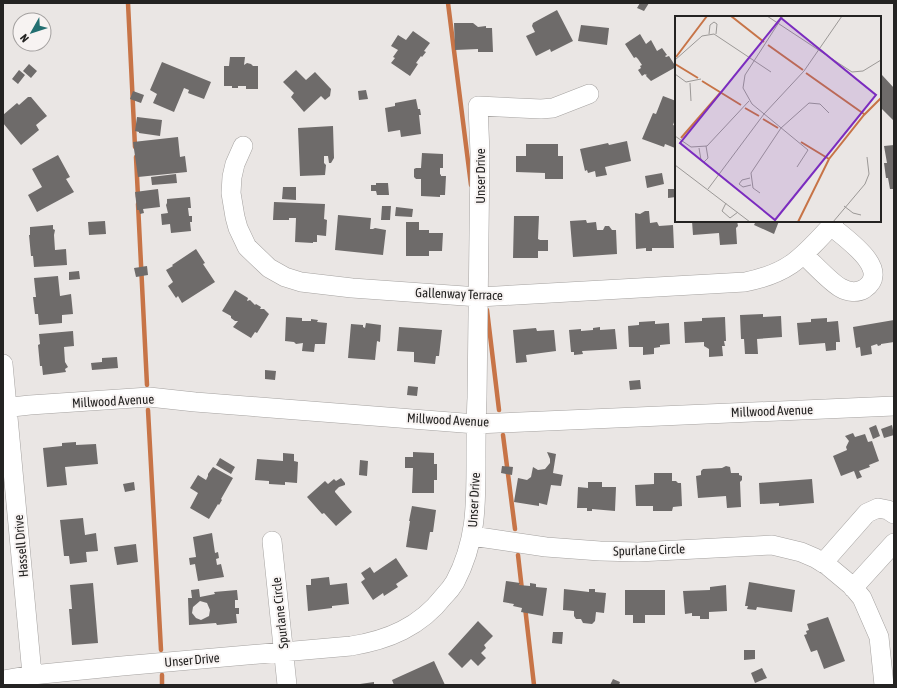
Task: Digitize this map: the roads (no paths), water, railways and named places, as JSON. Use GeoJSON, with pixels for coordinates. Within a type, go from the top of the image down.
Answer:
{"type":"FeatureCollection","features":[{"type":"Feature","properties":{"kind":"street","name":"Unser Drive"},"geometry":{"type":"LineString","coordinates":[[3,680],[33,680],[370,643],[406,630],[438,604],[454,583],[466,559],[472,536],[476,510],[480,153],[478,106],[541,109],[553,108],[589,94]]}},
{"type":"Feature","properties":{"kind":"street","name":"Gallenway Terrace"},"geometry":{"type":"LineString","coordinates":[[243,146],[235,164],[231,193],[234,217],[238,228],[247,247],[269,268],[285,277],[301,282],[352,288],[479,297],[746,282],[778,272],[800,259],[833,224],[868,260],[872,268],[872,278],[868,286],[859,291],[848,291],[839,287],[804,255]]}},
{"type":"Feature","properties":{"kind":"street","name":"Hassell Drive"},"geometry":{"type":"LineString","coordinates":[[3,364],[5,408],[33,680]]}},
{"type":"Feature","properties":{"kind":"street","name":"Millwood Avenue"},"geometry":{"type":"LineString","coordinates":[[5,408],[149,397],[476,424],[894,406]]}},
{"type":"Feature","properties":{"kind":"street"},"geometry":{"type":"LineString","coordinates":[[823,563],[866,513],[878,508],[888,510],[894,514]]}},
{"type":"Feature","properties":{"kind":"street","name":"Spurlane Circle"},"geometry":{"type":"LineString","coordinates":[[472,536],[546,547],[600,551],[638,552],[772,545],[801,552],[823,563],[839,574],[862,598],[879,636],[884,685]]}},
{"type":"Feature","properties":{"kind":"street","name":"Spurlane Circle"},"geometry":{"type":"LineString","coordinates":[[272,541],[284,652],[286,685]]}},
{"type":"Feature","properties":{"kind":"street"},"geometry":{"type":"LineString","coordinates":[[853,588],[894,543]]}},
{"type":"Feature","properties":{"kind":"waterway"},"geometry":{"type":"LineString","coordinates":[[128,3],[135,147]]}},
{"type":"Feature","properties":{"kind":"waterway"},"geometry":{"type":"LineString","coordinates":[[448,3],[471,185]]}},
{"type":"Feature","properties":{"kind":"waterway"},"geometry":{"type":"LineString","coordinates":[[136,157],[138,197]]}},
{"type":"Feature","properties":{"kind":"waterway"},"geometry":{"type":"LineString","coordinates":[[138,204],[147,385]]}},
{"type":"Feature","properties":{"kind":"waterway"},"geometry":{"type":"LineString","coordinates":[[487,310],[499,410]]}},
{"type":"Feature","properties":{"kind":"waterway"},"geometry":{"type":"LineString","coordinates":[[148,410],[161,650]]}},
{"type":"Feature","properties":{"kind":"waterway"},"geometry":{"type":"LineString","coordinates":[[503,435],[515,529]]}},
{"type":"Feature","properties":{"kind":"waterway"},"geometry":{"type":"LineString","coordinates":[[518,555],[522,590]]}},
{"type":"Feature","properties":{"kind":"waterway"},"geometry":{"type":"LineString","coordinates":[[525,607],[534,685]]}},
{"type":"Feature","properties":{"kind":"waterway"},"geometry":{"type":"LineString","coordinates":[[162,675],[162,685]]}}]}
